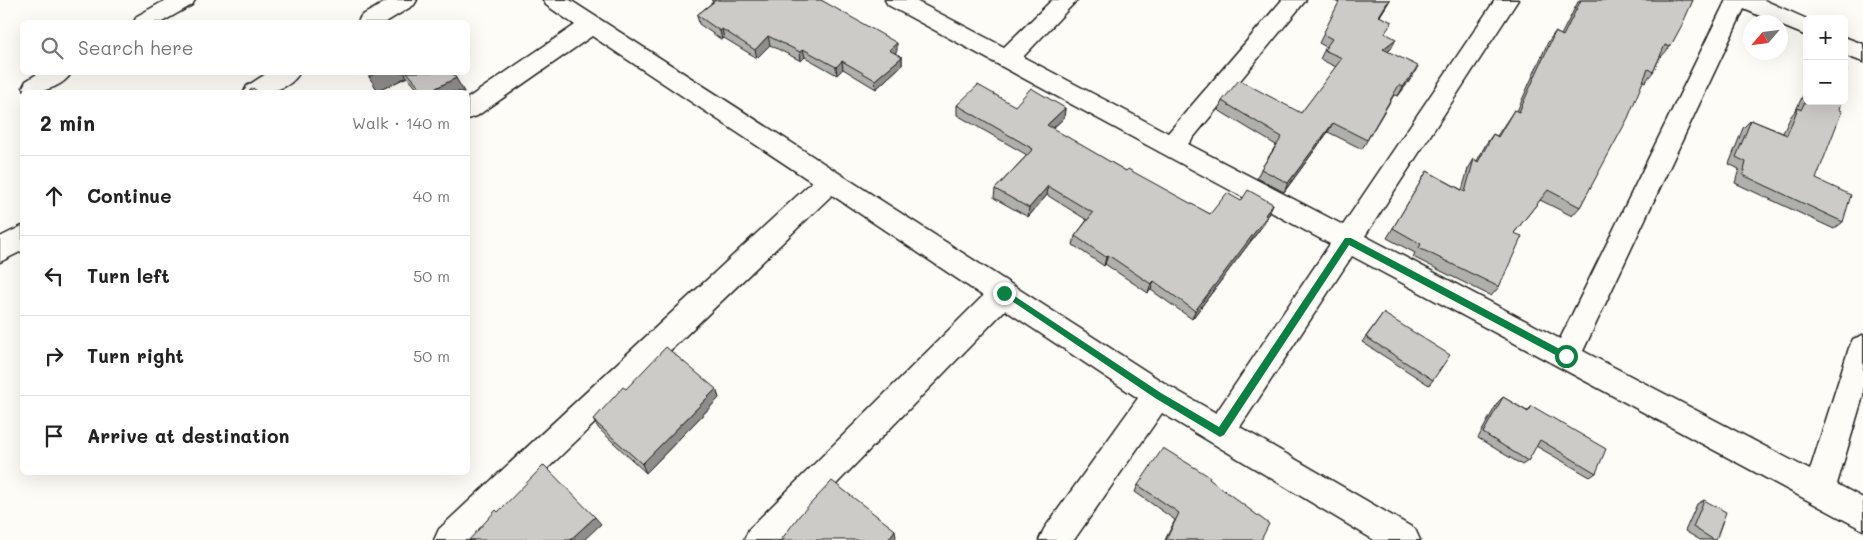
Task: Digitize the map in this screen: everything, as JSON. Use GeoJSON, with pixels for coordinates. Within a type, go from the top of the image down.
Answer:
{"type":"FeatureCollection","features":[{"type":"Feature","properties":{"kind":"street"},"geometry":{"type":"LineString","coordinates":[[149,20],[184,0]]}},
{"type":"Feature","properties":{"kind":"street"},"geometry":{"type":"LineString","coordinates":[[372,20],[406,0]]}},
{"type":"Feature","properties":{"kind":"street"},"geometry":{"type":"LineString","coordinates":[[554,0],[1004,293],[1158,396],[1391,537]]}},
{"type":"Feature","properties":{"kind":"street"},"geometry":{"type":"LineString","coordinates":[[896,0],[1863,515]]}},
{"type":"Feature","properties":{"kind":"street"},"geometry":{"type":"LineString","coordinates":[[1006,59],[1066,0]]}},
{"type":"Feature","properties":{"kind":"street"},"geometry":{"type":"LineString","coordinates":[[1171,147],[1295,0]]}},
{"type":"Feature","properties":{"kind":"street"},"geometry":{"type":"LineString","coordinates":[[1220,432],[1507,0]]}},
{"type":"Feature","properties":{"kind":"street"},"geometry":{"type":"LineString","coordinates":[[1566,356],[1737,0]]}},
{"type":"Feature","properties":{"kind":"street"},"geometry":{"type":"LineString","coordinates":[[1744,0],[1803,26]]}},
{"type":"Feature","properties":{"kind":"street"},"geometry":{"type":"LineString","coordinates":[[470,109],[592,24]]}},
{"type":"Feature","properties":{"kind":"street"},"geometry":{"type":"LineString","coordinates":[[1848,48],[1863,54]]}},
{"type":"Feature","properties":{"kind":"street"},"geometry":{"type":"LineString","coordinates":[[35,87],[55,75]]}},
{"type":"Feature","properties":{"kind":"street"},"geometry":{"type":"LineString","coordinates":[[259,90],[283,75]]}},
{"type":"Feature","properties":{"kind":"street"},"geometry":{"type":"LineString","coordinates":[[450,540],[830,181]]}},
{"type":"Feature","properties":{"kind":"street"},"geometry":{"type":"LineString","coordinates":[[0,251],[20,238]]}},
{"type":"Feature","properties":{"kind":"street"},"geometry":{"type":"LineString","coordinates":[[760,540],[1004,293]]}},
{"type":"Feature","properties":{"kind":"street"},"geometry":{"type":"LineString","coordinates":[[1818,491],[1863,348]]}},
{"type":"Feature","properties":{"kind":"street"},"geometry":{"type":"LineString","coordinates":[[1055,540],[1158,396]]}},
{"type":"Feature","properties":{"kind":"building"},"geometry":{"type":"Polygon","coordinates":[[[716,0],[821,0],[897,43],[889,50],[902,57],[875,80],[842,61],[836,67],[803,49],[800,52],[768,36],[755,50],[722,29],[720,31],[697,15],[716,0]]]}},
{"type":"Feature","properties":{"kind":"building"},"geometry":{"type":"Polygon","coordinates":[[[1340,0],[1389,0],[1379,16],[1392,22],[1385,33],[1396,39],[1383,49],[1418,66],[1403,87],[1399,85],[1367,140],[1333,123],[1288,183],[1261,169],[1282,137],[1222,101],[1239,80],[1301,113],[1342,58],[1324,50],[1332,39],[1323,34],[1340,0]]]}},
{"type":"Feature","properties":{"kind":"building"},"geometry":{"type":"Polygon","coordinates":[[[1581,0],[1693,0],[1670,47],[1665,45],[1653,72],[1648,69],[1628,118],[1580,207],[1548,190],[1514,233],[1522,236],[1499,287],[1419,248],[1421,244],[1393,228],[1427,171],[1465,192],[1474,159],[1478,162],[1493,134],[1498,137],[1514,110],[1519,112],[1555,32],[1563,36],[1581,0]]]}},
{"type":"Feature","properties":{"kind":"building"},"geometry":{"type":"Polygon","coordinates":[[[410,75],[454,75],[456,78],[432,90],[422,90],[410,75]]]}},
{"type":"Feature","properties":{"kind":"building"},"geometry":{"type":"Polygon","coordinates":[[[978,85],[1015,106],[1031,88],[1065,108],[1047,125],[1126,171],[1128,169],[1210,214],[1227,193],[1241,201],[1248,190],[1273,204],[1265,215],[1267,216],[1195,311],[1154,281],[1151,284],[1108,255],[1106,257],[1075,236],[1093,213],[1048,186],[1029,208],[995,189],[1033,149],[957,105],[978,85]]]}},
{"type":"Feature","properties":{"kind":"building"},"geometry":{"type":"Polygon","coordinates":[[[1803,105],[1840,105],[1839,110],[1842,111],[1816,179],[1851,195],[1843,222],[1743,175],[1746,162],[1736,157],[1751,120],[1787,135],[1798,108],[1801,110],[1803,105]]]}},
{"type":"Feature","properties":{"kind":"building"},"geometry":{"type":"Polygon","coordinates":[[[1383,313],[1450,355],[1433,380],[1366,337],[1383,313]]]}},
{"type":"Feature","properties":{"kind":"building"},"geometry":{"type":"Polygon","coordinates":[[[666,347],[716,389],[642,464],[593,420],[623,387],[626,389],[666,347]]]}},
{"type":"Feature","properties":{"kind":"building"},"geometry":{"type":"Polygon","coordinates":[[[1503,397],[1528,412],[1532,406],[1606,449],[1596,473],[1540,440],[1528,461],[1483,433],[1503,397]]]}},
{"type":"Feature","properties":{"kind":"building"},"geometry":{"type":"Polygon","coordinates":[[[1163,448],[1210,477],[1209,479],[1269,524],[1261,540],[1166,540],[1179,513],[1138,485],[1163,448]]]}},
{"type":"Feature","properties":{"kind":"building"},"geometry":{"type":"Polygon","coordinates":[[[544,465],[595,517],[570,540],[469,540],[496,510],[498,512],[544,465]]]}},
{"type":"Feature","properties":{"kind":"building"},"geometry":{"type":"Polygon","coordinates":[[[832,481],[895,530],[888,540],[781,540],[799,516],[832,481]]]}},
{"type":"Feature","properties":{"kind":"building"},"geometry":{"type":"Polygon","coordinates":[[[1704,500],[1726,512],[1716,540],[1693,527],[1704,500]]]}},
{"type":"Feature","properties":{"kind":"route"},"geometry":{"type":"LineString","coordinates":[[1004,293],[1158,396],[1220,432],[1348,241],[1566,356]]}}]}
